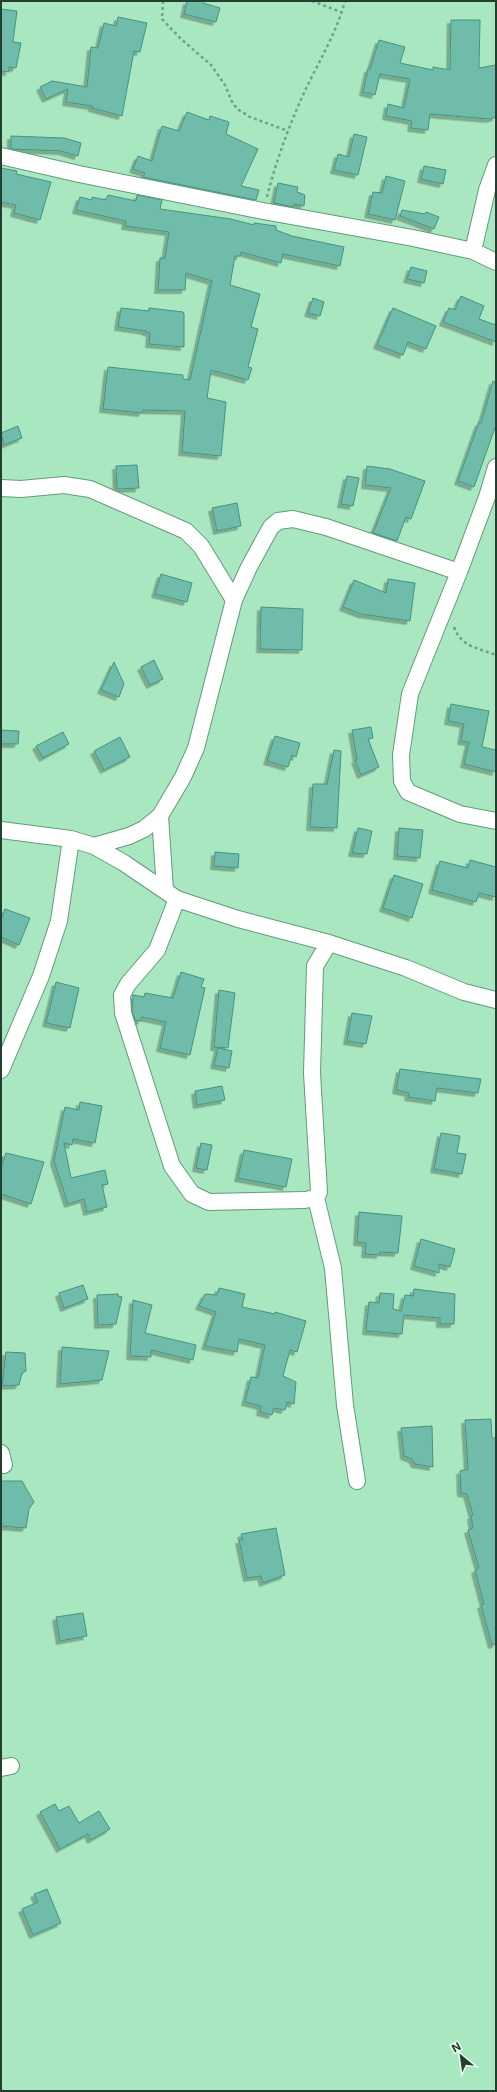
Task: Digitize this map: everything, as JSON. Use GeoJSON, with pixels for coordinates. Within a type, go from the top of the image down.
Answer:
{"type":"FeatureCollection","features":[{"type":"Feature","properties":{"kind":"street"},"geometry":{"type":"LineString","coordinates":[[1,156],[79,174],[263,212],[413,238],[473,251],[496,262]]}},
{"type":"Feature","properties":{"kind":"street"},"geometry":{"type":"LineString","coordinates":[[473,251],[487,190],[496,165]]}},
{"type":"Feature","properties":{"kind":"street"},"geometry":{"type":"LineString","coordinates":[[496,467],[491,498],[459,572],[410,694],[401,755],[402,781],[408,792],[460,814],[496,820]]}},
{"type":"Feature","properties":{"kind":"street"},"geometry":{"type":"LineString","coordinates":[[1,488],[21,489],[64,485],[90,489],[186,532],[201,546],[234,600]]}},
{"type":"Feature","properties":{"kind":"street"},"geometry":{"type":"LineString","coordinates":[[94,846],[129,836],[144,829],[160,816],[183,777],[196,748],[234,600],[255,555],[271,527],[278,521],[293,519],[326,527],[459,572]]}},
{"type":"Feature","properties":{"kind":"street"},"geometry":{"type":"LineString","coordinates":[[160,816],[171,895],[157,950],[128,984],[122,995],[123,1014],[172,1166],[192,1194],[209,1202],[305,1200],[316,1198]]}},
{"type":"Feature","properties":{"kind":"street"},"geometry":{"type":"LineString","coordinates":[[1,830],[72,839],[94,846],[171,895],[238,919],[329,943],[406,968],[464,992],[496,1000]]}},
{"type":"Feature","properties":{"kind":"street"},"geometry":{"type":"LineString","coordinates":[[1,1070],[41,976],[60,921],[72,839]]}},
{"type":"Feature","properties":{"kind":"street"},"geometry":{"type":"LineString","coordinates":[[329,943],[315,966],[312,1073],[319,1192],[316,1198],[333,1268],[345,1405],[357,1481]]}},
{"type":"Feature","properties":{"kind":"path"},"geometry":{"type":"LineString","coordinates":[[163,1],[162,19],[180,38],[211,65],[225,85],[234,104],[239,110],[250,117],[288,131]]}},
{"type":"Feature","properties":{"kind":"path"},"geometry":{"type":"LineString","coordinates":[[312,1],[341,12]]}},
{"type":"Feature","properties":{"kind":"path"},"geometry":{"type":"LineString","coordinates":[[263,212],[274,169],[288,131],[299,104],[332,37],[345,1]]}},
{"type":"Feature","properties":{"kind":"path"},"geometry":{"type":"LineString","coordinates":[[454,625],[458,636],[464,643],[496,655]]}},
{"type":"Feature","properties":{"kind":"building"},"geometry":{"type":"Polygon","coordinates":[[[187,1],[203,1],[203,3],[220,8],[216,22],[184,14],[187,1]]]}},
{"type":"Feature","properties":{"kind":"building"},"geometry":{"type":"Polygon","coordinates":[[[1,9],[17,11],[13,42],[21,43],[16,68],[9,67],[9,72],[1,71],[1,9]]]}},
{"type":"Feature","properties":{"kind":"building"},"geometry":{"type":"Polygon","coordinates":[[[118,17],[147,23],[140,52],[134,51],[122,116],[92,108],[92,106],[66,102],[68,89],[46,99],[40,87],[52,81],[87,87],[91,47],[98,48],[104,23],[116,26],[118,17]]]}},
{"type":"Feature","properties":{"kind":"building"},"geometry":{"type":"Polygon","coordinates":[[[451,20],[480,20],[479,68],[496,65],[496,117],[490,119],[430,114],[428,130],[411,128],[412,121],[386,116],[388,104],[404,108],[410,79],[380,74],[375,95],[363,92],[368,69],[370,69],[379,40],[405,47],[400,63],[433,70],[433,67],[450,70],[451,20]]]}},
{"type":"Feature","properties":{"kind":"building"},"geometry":{"type":"Polygon","coordinates":[[[187,112],[209,120],[210,116],[229,122],[226,134],[258,149],[241,186],[259,190],[256,200],[143,177],[145,173],[133,169],[138,156],[152,161],[162,126],[179,131],[187,112]]]}},
{"type":"Feature","properties":{"kind":"building"},"geometry":{"type":"Polygon","coordinates":[[[354,134],[367,137],[358,175],[334,170],[338,154],[349,157],[354,134]]]}},
{"type":"Feature","properties":{"kind":"building"},"geometry":{"type":"Polygon","coordinates":[[[11,136],[64,138],[81,143],[78,156],[61,151],[11,149],[11,136]]]}},
{"type":"Feature","properties":{"kind":"building"},"geometry":{"type":"Polygon","coordinates":[[[424,166],[446,170],[443,184],[421,179],[424,166]]]}},
{"type":"Feature","properties":{"kind":"building"},"geometry":{"type":"Polygon","coordinates":[[[1,168],[17,171],[16,174],[51,182],[40,220],[14,213],[16,205],[1,202],[1,168]]]}},
{"type":"Feature","properties":{"kind":"building"},"geometry":{"type":"Polygon","coordinates":[[[386,176],[405,181],[395,220],[368,214],[373,192],[382,193],[386,176]]]}},
{"type":"Feature","properties":{"kind":"building"},"geometry":{"type":"Polygon","coordinates":[[[278,183],[298,187],[297,192],[305,195],[304,206],[294,204],[294,207],[274,203],[278,183]]]}},
{"type":"Feature","properties":{"kind":"building"},"geometry":{"type":"Polygon","coordinates":[[[108,195],[136,201],[137,195],[162,200],[160,209],[231,219],[254,225],[254,223],[276,226],[276,230],[292,236],[344,247],[340,266],[283,254],[281,263],[241,252],[240,256],[235,256],[230,285],[260,294],[251,327],[258,329],[248,367],[252,368],[248,380],[211,370],[207,398],[226,402],[221,456],[182,452],[185,411],[143,410],[142,413],[103,409],[108,367],[183,375],[183,379],[190,380],[212,281],[186,273],[185,290],[158,290],[160,258],[165,258],[169,232],[125,226],[126,221],[76,210],[80,197],[92,200],[92,197],[106,200],[108,195]]]}},
{"type":"Feature","properties":{"kind":"building"},"geometry":{"type":"Polygon","coordinates":[[[402,210],[425,214],[426,212],[439,217],[434,229],[400,216],[402,210]]]}},
{"type":"Feature","properties":{"kind":"building"},"geometry":{"type":"Polygon","coordinates":[[[411,267],[427,271],[424,283],[407,279],[411,267]]]}},
{"type":"Feature","properties":{"kind":"building"},"geometry":{"type":"Polygon","coordinates":[[[461,296],[484,306],[479,319],[496,325],[496,342],[443,322],[449,308],[455,310],[461,296]]]}},
{"type":"Feature","properties":{"kind":"building"},"geometry":{"type":"Polygon","coordinates":[[[313,298],[324,302],[320,316],[308,313],[313,298]]]}},
{"type":"Feature","properties":{"kind":"building"},"geometry":{"type":"Polygon","coordinates":[[[121,308],[149,311],[149,308],[183,312],[184,347],[149,344],[150,333],[146,331],[118,327],[121,308]]]}},
{"type":"Feature","properties":{"kind":"building"},"geometry":{"type":"Polygon","coordinates":[[[393,308],[436,326],[426,349],[408,342],[403,355],[377,345],[393,308]]]}},
{"type":"Feature","properties":{"kind":"building"},"geometry":{"type":"Polygon","coordinates":[[[493,381],[496,382],[496,425],[474,487],[458,481],[479,422],[481,423],[493,381]]]}},
{"type":"Feature","properties":{"kind":"building"},"geometry":{"type":"Polygon","coordinates":[[[18,426],[22,438],[4,445],[1,433],[18,426]]]}},
{"type":"Feature","properties":{"kind":"building"},"geometry":{"type":"Polygon","coordinates":[[[137,465],[139,488],[117,489],[116,466],[137,465]]]}},
{"type":"Feature","properties":{"kind":"building"},"geometry":{"type":"Polygon","coordinates":[[[367,466],[390,469],[425,481],[411,519],[406,517],[397,541],[373,533],[391,488],[365,485],[367,466]]]}},
{"type":"Feature","properties":{"kind":"building"},"geometry":{"type":"Polygon","coordinates":[[[347,476],[359,478],[353,506],[341,504],[347,476]]]}},
{"type":"Feature","properties":{"kind":"building"},"geometry":{"type":"Polygon","coordinates":[[[237,503],[241,526],[217,531],[212,508],[237,503]]]}},
{"type":"Feature","properties":{"kind":"building"},"geometry":{"type":"Polygon","coordinates":[[[161,574],[192,583],[187,602],[155,594],[161,574]]]}},
{"type":"Feature","properties":{"kind":"building"},"geometry":{"type":"Polygon","coordinates":[[[388,579],[415,583],[410,621],[361,614],[343,607],[354,580],[386,593],[388,579]]]}},
{"type":"Feature","properties":{"kind":"building"},"geometry":{"type":"Polygon","coordinates":[[[261,607],[303,609],[302,650],[260,649],[261,607]]]}},
{"type":"Feature","properties":{"kind":"building"},"geometry":{"type":"Polygon","coordinates":[[[154,660],[163,679],[150,685],[141,667],[154,660]]]}},
{"type":"Feature","properties":{"kind":"building"},"geometry":{"type":"Polygon","coordinates":[[[114,662],[124,684],[119,697],[101,690],[114,662]]]}},
{"type":"Feature","properties":{"kind":"building"},"geometry":{"type":"Polygon","coordinates":[[[451,704],[489,711],[482,747],[496,750],[496,772],[464,764],[469,742],[461,741],[464,724],[448,721],[451,704]]]}},
{"type":"Feature","properties":{"kind":"building"},"geometry":{"type":"Polygon","coordinates":[[[371,727],[373,738],[368,739],[379,767],[361,775],[355,760],[357,760],[352,730],[371,727]]]}},
{"type":"Feature","properties":{"kind":"building"},"geometry":{"type":"Polygon","coordinates":[[[1,730],[19,731],[18,744],[1,744],[1,730]]]}},
{"type":"Feature","properties":{"kind":"building"},"geometry":{"type":"Polygon","coordinates":[[[63,732],[69,744],[43,758],[36,746],[63,732]]]}},
{"type":"Feature","properties":{"kind":"building"},"geometry":{"type":"Polygon","coordinates":[[[275,736],[300,743],[296,757],[292,755],[288,767],[267,761],[275,736]]]}},
{"type":"Feature","properties":{"kind":"building"},"geometry":{"type":"Polygon","coordinates":[[[120,737],[130,757],[104,770],[94,751],[120,737]]]}},
{"type":"Feature","properties":{"kind":"building"},"geometry":{"type":"Polygon","coordinates":[[[334,750],[341,751],[337,828],[310,827],[313,784],[327,784],[334,750]]]}},
{"type":"Feature","properties":{"kind":"building"},"geometry":{"type":"Polygon","coordinates":[[[358,828],[372,831],[367,854],[352,853],[358,828]]]}},
{"type":"Feature","properties":{"kind":"building"},"geometry":{"type":"Polygon","coordinates":[[[399,828],[423,830],[420,858],[397,856],[399,828]]]}},
{"type":"Feature","properties":{"kind":"building"},"geometry":{"type":"Polygon","coordinates":[[[215,852],[239,854],[238,868],[214,866],[215,852]]]}},
{"type":"Feature","properties":{"kind":"building"},"geometry":{"type":"Polygon","coordinates":[[[470,860],[496,867],[496,897],[479,893],[476,902],[432,890],[440,861],[468,868],[470,860]]]}},
{"type":"Feature","properties":{"kind":"building"},"geometry":{"type":"Polygon","coordinates":[[[394,875],[423,884],[412,918],[383,908],[394,875]]]}},
{"type":"Feature","properties":{"kind":"building"},"geometry":{"type":"Polygon","coordinates":[[[5,909],[30,918],[19,945],[1,937],[1,919],[5,909]]]}},
{"type":"Feature","properties":{"kind":"building"},"geometry":{"type":"Polygon","coordinates":[[[181,972],[204,979],[201,987],[205,988],[190,1055],[160,1048],[166,1022],[142,1017],[141,1021],[135,1020],[132,1011],[133,995],[144,997],[145,993],[173,998],[181,972]]]}},
{"type":"Feature","properties":{"kind":"building"},"geometry":{"type":"Polygon","coordinates":[[[56,982],[79,988],[70,1028],[46,1023],[56,982]]]}},
{"type":"Feature","properties":{"kind":"building"},"geometry":{"type":"Polygon","coordinates":[[[219,990],[235,993],[228,1048],[214,1047],[219,990]]]}},
{"type":"Feature","properties":{"kind":"building"},"geometry":{"type":"Polygon","coordinates":[[[352,1013],[372,1016],[366,1044],[347,1041],[352,1013]]]}},
{"type":"Feature","properties":{"kind":"building"},"geometry":{"type":"Polygon","coordinates":[[[218,1048],[232,1051],[229,1068],[214,1065],[218,1048]]]}},
{"type":"Feature","properties":{"kind":"building"},"geometry":{"type":"Polygon","coordinates":[[[400,1069],[481,1079],[478,1093],[437,1088],[435,1101],[408,1097],[409,1093],[396,1090],[400,1069]]]}},
{"type":"Feature","properties":{"kind":"building"},"geometry":{"type":"Polygon","coordinates":[[[222,1086],[225,1100],[197,1105],[195,1091],[222,1086]]]}},
{"type":"Feature","properties":{"kind":"building"},"geometry":{"type":"Polygon","coordinates":[[[80,1102],[102,1106],[95,1143],[73,1139],[72,1145],[64,1143],[71,1178],[105,1170],[108,1184],[102,1185],[107,1207],[87,1212],[84,1199],[68,1204],[54,1161],[65,1107],[79,1110],[80,1102]]]}},
{"type":"Feature","properties":{"kind":"building"},"geometry":{"type":"Polygon","coordinates":[[[441,1133],[460,1136],[457,1153],[466,1154],[462,1174],[434,1169],[441,1133]]]}},
{"type":"Feature","properties":{"kind":"building"},"geometry":{"type":"Polygon","coordinates":[[[201,1143],[212,1145],[207,1170],[196,1168],[201,1143]]]}},
{"type":"Feature","properties":{"kind":"building"},"geometry":{"type":"Polygon","coordinates":[[[244,1150],[292,1159],[286,1187],[238,1178],[244,1150]]]}},
{"type":"Feature","properties":{"kind":"building"},"geometry":{"type":"Polygon","coordinates":[[[6,1153],[44,1162],[31,1204],[1,1194],[1,1168],[6,1153]]]}},
{"type":"Feature","properties":{"kind":"building"},"geometry":{"type":"Polygon","coordinates":[[[359,1212],[402,1216],[398,1253],[380,1252],[380,1255],[365,1254],[366,1243],[357,1242],[359,1212]]]}},
{"type":"Feature","properties":{"kind":"building"},"geometry":{"type":"Polygon","coordinates":[[[421,1239],[455,1249],[450,1267],[439,1264],[439,1273],[414,1266],[421,1239]]]}},
{"type":"Feature","properties":{"kind":"building"},"geometry":{"type":"Polygon","coordinates":[[[83,1285],[88,1299],[64,1308],[59,1293],[83,1285]]]}},
{"type":"Feature","properties":{"kind":"building"},"geometry":{"type":"Polygon","coordinates":[[[219,1288],[245,1294],[242,1307],[275,1314],[275,1312],[306,1321],[297,1352],[290,1350],[283,1376],[296,1382],[294,1404],[287,1402],[285,1410],[274,1408],[272,1415],[260,1412],[261,1406],[245,1402],[251,1377],[258,1378],[265,1345],[239,1339],[237,1352],[205,1346],[216,1312],[199,1306],[205,1294],[217,1295],[219,1288]]]}},
{"type":"Feature","properties":{"kind":"building"},"geometry":{"type":"Polygon","coordinates":[[[414,1289],[455,1294],[454,1324],[440,1324],[440,1318],[404,1315],[402,1334],[366,1331],[369,1302],[379,1303],[380,1293],[394,1294],[393,1309],[401,1311],[405,1295],[413,1296],[414,1289]]]}},
{"type":"Feature","properties":{"kind":"building"},"geometry":{"type":"Polygon","coordinates":[[[118,1294],[118,1296],[122,1297],[116,1324],[98,1325],[97,1295],[118,1294]]]}},
{"type":"Feature","properties":{"kind":"building"},"geometry":{"type":"Polygon","coordinates":[[[133,1300],[152,1305],[145,1333],[196,1345],[193,1360],[151,1350],[151,1357],[130,1356],[133,1300]]]}},
{"type":"Feature","properties":{"kind":"building"},"geometry":{"type":"Polygon","coordinates":[[[62,1347],[109,1351],[102,1380],[60,1384],[62,1347]]]}},
{"type":"Feature","properties":{"kind":"building"},"geometry":{"type":"Polygon","coordinates":[[[6,1352],[25,1353],[26,1371],[22,1373],[19,1385],[2,1386],[6,1352]]]}},
{"type":"Feature","properties":{"kind":"building"},"geometry":{"type":"Polygon","coordinates":[[[491,1419],[492,1438],[496,1438],[496,1644],[492,1645],[481,1605],[484,1604],[475,1570],[479,1568],[468,1530],[473,1528],[471,1516],[473,1515],[467,1494],[461,1493],[460,1471],[468,1469],[465,1420],[491,1419]]]}},
{"type":"Feature","properties":{"kind":"building"},"geometry":{"type":"Polygon","coordinates":[[[432,1426],[433,1467],[415,1464],[412,1459],[404,1456],[401,1428],[432,1426]]]}},
{"type":"Feature","properties":{"kind":"building"},"geometry":{"type":"Polygon","coordinates":[[[1,1481],[22,1481],[34,1502],[29,1509],[26,1528],[1,1526],[1,1481]]]}},
{"type":"Feature","properties":{"kind":"building"},"geometry":{"type":"Polygon","coordinates":[[[276,1528],[285,1575],[263,1583],[261,1576],[247,1578],[239,1540],[243,1540],[241,1534],[276,1528]]]}},
{"type":"Feature","properties":{"kind":"building"},"geometry":{"type":"Polygon","coordinates":[[[83,1613],[87,1636],[60,1641],[56,1617],[83,1613]]]}},
{"type":"Feature","properties":{"kind":"building"},"geometry":{"type":"Polygon","coordinates":[[[55,1804],[59,1811],[69,1806],[79,1823],[99,1811],[110,1829],[91,1840],[88,1834],[60,1849],[40,1812],[55,1804]]]}},
{"type":"Feature","properties":{"kind":"building"},"geometry":{"type":"Polygon","coordinates":[[[47,1889],[61,1923],[33,1935],[22,1909],[38,1902],[34,1894],[47,1889]]]}}]}
